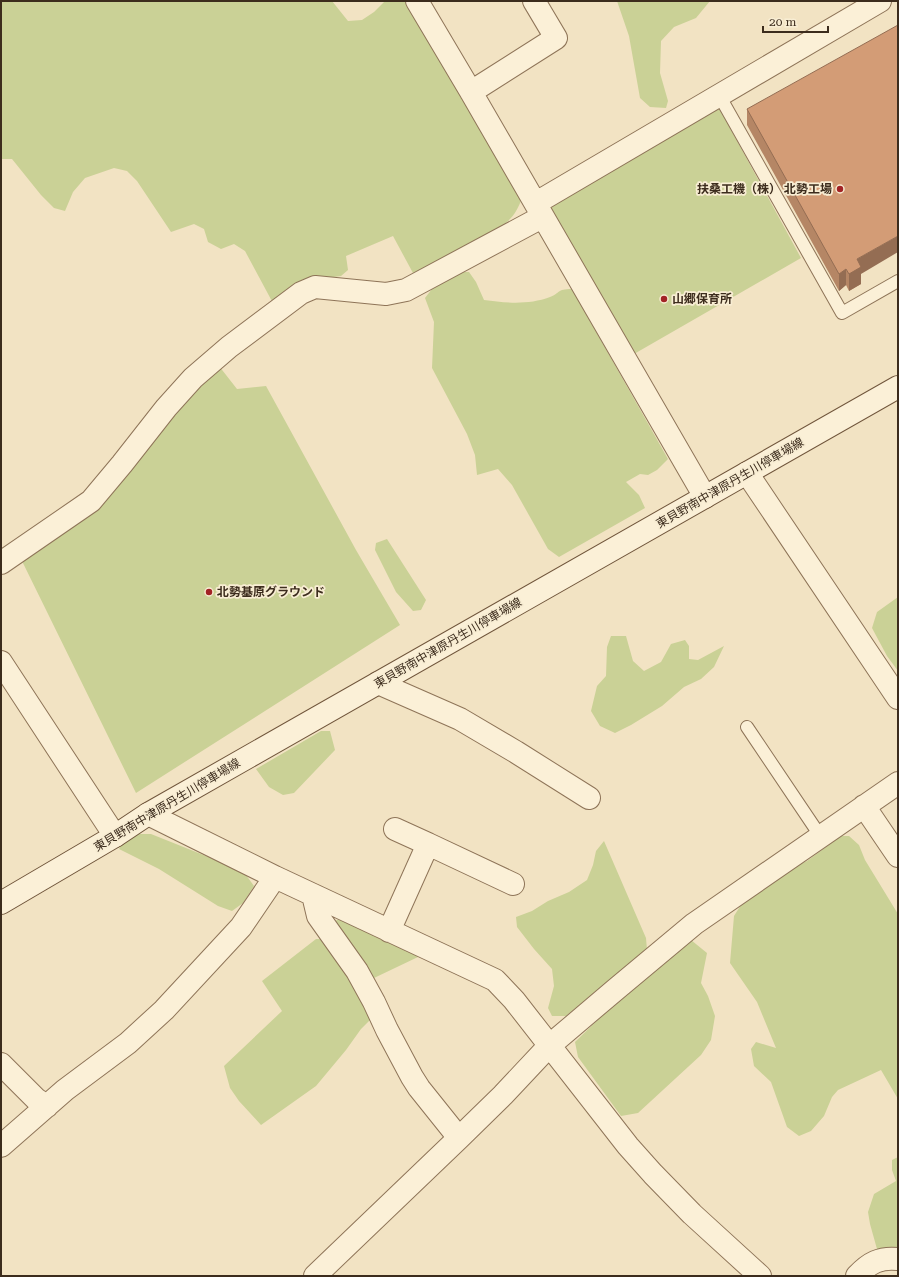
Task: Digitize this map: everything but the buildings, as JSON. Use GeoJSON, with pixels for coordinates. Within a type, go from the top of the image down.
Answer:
{"type":"FeatureCollection","features":[{"type":"Feature","properties":{"kind":"street"},"geometry":{"type":"LineString","coordinates":[[417,1],[705,497]]}},
{"type":"Feature","properties":{"kind":"street"},"geometry":{"type":"LineString","coordinates":[[471,92],[556,38],[534,1]]}},
{"type":"Feature","properties":{"kind":"street"},"geometry":{"type":"LineString","coordinates":[[1,563],[91,501],[166,408],[193,378],[229,347],[301,293],[315,287],[386,294],[406,290],[539,210],[720,95],[880,1]]}},
{"type":"Feature","properties":{"kind":"street","name":"東貝野南中津原丹生川停車場線"},"geometry":{"type":"LineString","coordinates":[[1,903],[115,836],[148,814],[898,387]]}},
{"type":"Feature","properties":{"kind":"street"},"geometry":{"type":"LineString","coordinates":[[748,473],[898,698]]}},
{"type":"Feature","properties":{"kind":"street"},"geometry":{"type":"LineString","coordinates":[[1,662],[115,836]]}},
{"type":"Feature","properties":{"kind":"street"},"geometry":{"type":"LineString","coordinates":[[378,682],[460,719],[589,798]]}},
{"type":"Feature","properties":{"kind":"street"},"geometry":{"type":"LineString","coordinates":[[315,1276],[459,1138],[549,1046],[694,924],[898,783]]}},
{"type":"Feature","properties":{"kind":"street"},"geometry":{"type":"LineString","coordinates":[[864,806],[898,856]]}},
{"type":"Feature","properties":{"kind":"street"},"geometry":{"type":"LineString","coordinates":[[148,814],[275,877],[495,980],[514,1000],[628,1146],[653,1174],[692,1214],[760,1276]]}},
{"type":"Feature","properties":{"kind":"street"},"geometry":{"type":"LineString","coordinates":[[395,829],[513,884]]}},
{"type":"Feature","properties":{"kind":"street"},"geometry":{"type":"LineString","coordinates":[[389,931],[428,844]]}},
{"type":"Feature","properties":{"kind":"street"},"geometry":{"type":"LineString","coordinates":[[1,1146],[65,1090],[128,1043],[164,1010],[241,927],[275,877]]}},
{"type":"Feature","properties":{"kind":"street"},"geometry":{"type":"LineString","coordinates":[[313,895],[318,916],[360,977],[412,1077],[459,1138]]}},
{"type":"Feature","properties":{"kind":"street"},"geometry":{"type":"LineString","coordinates":[[1,1064],[36,1099],[47,1106]]}},
{"type":"Feature","properties":{"kind":"street"},"geometry":{"type":"LineString","coordinates":[[857,1276],[876,1261],[888,1258],[898,1259]]}},
{"type":"Feature","properties":{"kind":"lane"},"geometry":{"type":"LineString","coordinates":[[720,95],[842,313],[898,281]]}},
{"type":"Feature","properties":{"kind":"lane"},"geometry":{"type":"LineString","coordinates":[[748,727],[821,837]]}},
{"type":"Feature","properties":{"kind":"green space"},"geometry":{"type":"Polygon","coordinates":[[[1,1],[332,1],[348,21],[362,20],[374,12],[385,1],[405,1],[522,198],[510,219],[498,230],[463,251],[413,273],[393,236],[346,256],[348,270],[341,276],[319,279],[274,305],[245,251],[234,244],[221,249],[208,242],[204,229],[194,224],[171,232],[137,181],[127,171],[114,168],[85,178],[73,192],[65,211],[54,208],[41,195],[12,159],[1,159],[1,1]]]}},
{"type":"Feature","properties":{"kind":"green space"},"geometry":{"type":"Polygon","coordinates":[[[617,1],[710,1],[696,18],[674,27],[661,41],[660,73],[668,101],[666,108],[650,107],[640,98],[629,36],[617,1]]]}},
{"type":"Feature","properties":{"kind":"green space"},"geometry":{"type":"Polygon","coordinates":[[[718,106],[801,258],[634,354],[551,213],[553,201],[718,106]]]}},
{"type":"Feature","properties":{"kind":"green space"},"geometry":{"type":"Polygon","coordinates":[[[459,272],[469,272],[476,282],[484,300],[526,302],[542,300],[553,296],[561,290],[572,289],[668,459],[657,470],[648,475],[640,474],[626,482],[639,495],[645,508],[559,557],[548,549],[512,485],[498,469],[477,475],[475,455],[467,434],[432,368],[434,322],[425,298],[435,285],[459,272]]]}},
{"type":"Feature","properties":{"kind":"green space","name":"北勢基原グラウンド"},"geometry":{"type":"Polygon","coordinates":[[[219,366],[237,389],[266,386],[356,550],[400,625],[136,793],[21,559],[174,414],[219,366]]]}},
{"type":"Feature","properties":{"kind":"green space"},"geometry":{"type":"Polygon","coordinates":[[[387,539],[426,600],[421,610],[413,611],[396,592],[375,550],[376,543],[387,539]]]}},
{"type":"Feature","properties":{"kind":"green space"},"geometry":{"type":"Polygon","coordinates":[[[898,597],[898,671],[887,656],[872,628],[877,612],[898,597]]]}},
{"type":"Feature","properties":{"kind":"green space"},"geometry":{"type":"Polygon","coordinates":[[[611,636],[626,636],[633,661],[644,671],[661,662],[671,644],[685,640],[689,646],[689,659],[698,660],[724,646],[714,667],[701,679],[684,687],[662,706],[615,733],[600,726],[591,711],[597,686],[606,676],[607,647],[611,636]]]}},
{"type":"Feature","properties":{"kind":"green space"},"geometry":{"type":"Polygon","coordinates":[[[321,731],[330,731],[335,750],[294,793],[283,795],[269,787],[256,769],[321,731]]]}},
{"type":"Feature","properties":{"kind":"green space"},"geometry":{"type":"Polygon","coordinates":[[[139,834],[151,834],[231,866],[246,875],[254,886],[243,903],[232,911],[218,906],[159,869],[119,849],[121,844],[139,834]]]}},
{"type":"Feature","properties":{"kind":"green space"},"geometry":{"type":"Polygon","coordinates":[[[841,836],[849,836],[859,845],[865,860],[898,914],[898,1099],[881,1070],[838,1090],[832,1097],[824,1116],[811,1131],[799,1136],[787,1127],[771,1082],[754,1066],[751,1049],[756,1042],[776,1048],[757,1002],[730,963],[734,916],[744,900],[787,870],[807,861],[841,836]]]}},
{"type":"Feature","properties":{"kind":"green space"},"geometry":{"type":"Polygon","coordinates":[[[604,841],[646,938],[647,950],[566,1016],[552,1016],[548,1008],[554,986],[552,969],[517,927],[516,917],[532,911],[548,901],[569,892],[587,880],[593,865],[596,851],[604,841]]]}},
{"type":"Feature","properties":{"kind":"green space"},"geometry":{"type":"Polygon","coordinates":[[[340,918],[419,952],[418,957],[374,978],[370,978],[334,922],[340,918]]]}},
{"type":"Feature","properties":{"kind":"green space"},"geometry":{"type":"Polygon","coordinates":[[[316,939],[326,939],[371,1019],[361,1029],[346,1050],[316,1086],[261,1125],[239,1101],[230,1088],[224,1066],[282,1011],[262,981],[316,939]]]}},
{"type":"Feature","properties":{"kind":"green space"},"geometry":{"type":"Polygon","coordinates":[[[691,940],[707,953],[701,983],[708,996],[715,1016],[711,1040],[701,1055],[638,1113],[621,1116],[578,1057],[575,1042],[615,1003],[691,940]]]}},
{"type":"Feature","properties":{"kind":"green space"},"geometry":{"type":"Polygon","coordinates":[[[898,1157],[898,1252],[883,1253],[877,1249],[868,1212],[874,1194],[896,1181],[892,1170],[892,1160],[898,1157]]]}},
{"type":"Feature","properties":{"kind":"place","name":"扶桑工機（株） 北勢工場"},"geometry":{"type":"Point","coordinates":[840,189]}},
{"type":"Feature","properties":{"kind":"place","name":"山郷保育所"},"geometry":{"type":"Point","coordinates":[664,299]}},
{"type":"Feature","properties":{"kind":"place","name":"北勢基原グラウンド"},"geometry":{"type":"Point","coordinates":[209,592]}}]}
